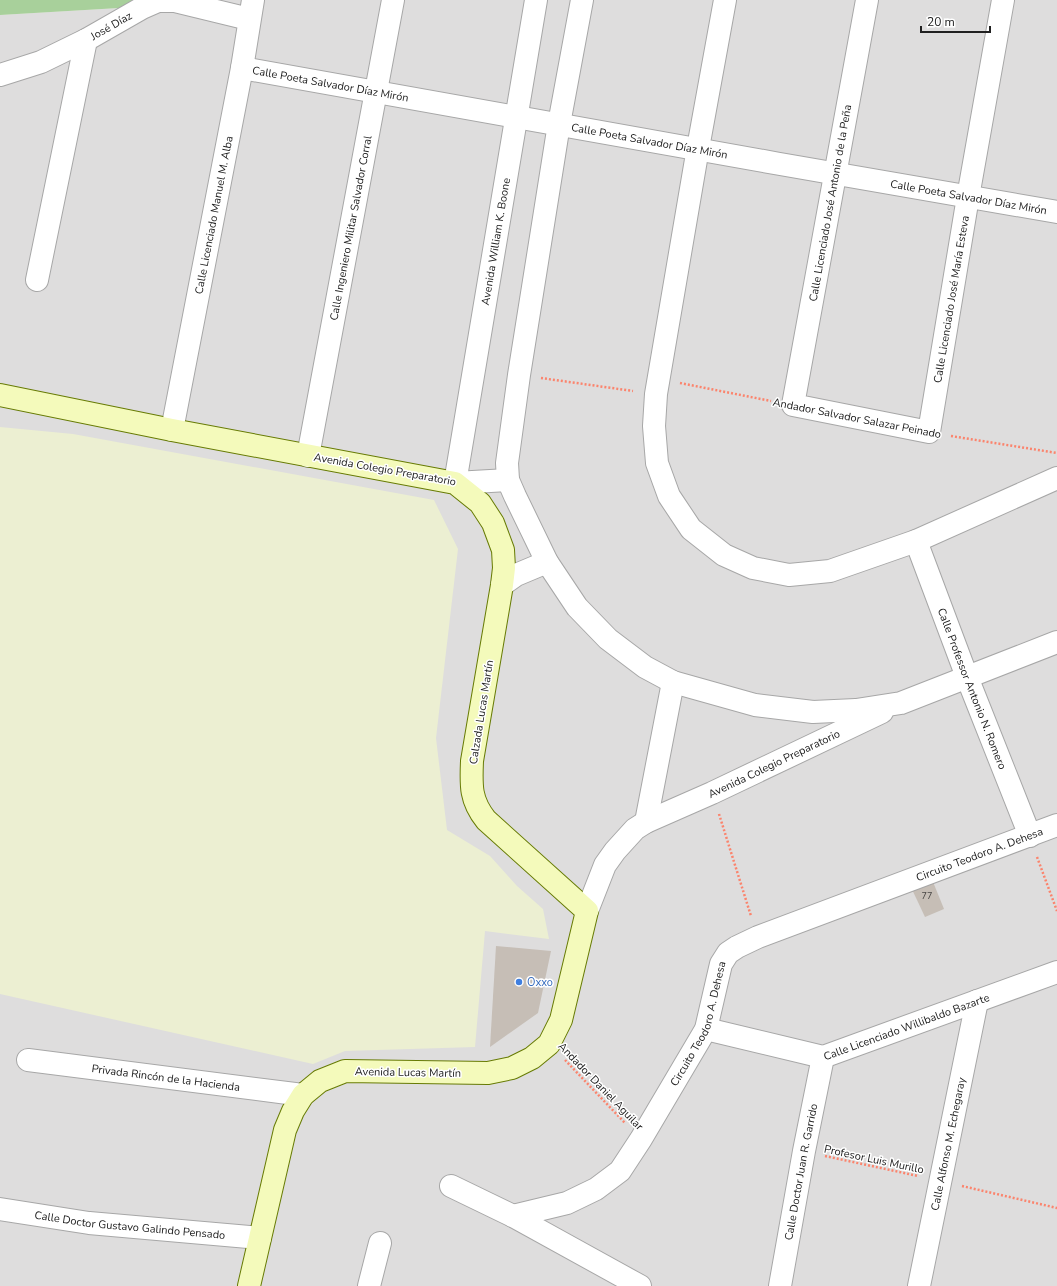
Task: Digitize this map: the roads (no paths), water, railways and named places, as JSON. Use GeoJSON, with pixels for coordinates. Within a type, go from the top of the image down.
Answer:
{"type":"FeatureCollection","features":[{"type":"Feature","properties":{"kind":"street","name":"José Díaz"},"geometry":{"type":"LineString","coordinates":[[0,75],[41,62],[86,40],[142,8],[158,1],[175,0],[251,9]]}},
{"type":"Feature","properties":{"kind":"street","name":"Calle Ingeniero Militar Salvador Corral"},"geometry":{"type":"LineString","coordinates":[[308,456],[393,0]]}},
{"type":"Feature","properties":{"kind":"street","name":"Avenida William K. Boone"},"geometry":{"type":"LineString","coordinates":[[455,483],[536,0]]}},
{"type":"Feature","properties":{"kind":"street"},"geometry":{"type":"LineString","coordinates":[[508,480],[507,463],[519,375],[559,124],[582,0]]}},
{"type":"Feature","properties":{"kind":"street"},"geometry":{"type":"LineString","coordinates":[[726,0],[698,148],[657,386],[654,426],[657,463],[669,496],[691,528],[724,555],[753,568],[789,575],[830,571],[916,541],[1056,477]]}},
{"type":"Feature","properties":{"kind":"street","name":"Calle Licenciado José Antonio de la Peña"},"geometry":{"type":"LineString","coordinates":[[793,405],[867,0]]}},
{"type":"Feature","properties":{"kind":"street","name":"Calle Licenciado José María Esteva"},"geometry":{"type":"LineString","coordinates":[[929,432],[968,197],[1003,0]]}},
{"type":"Feature","properties":{"kind":"street","name":"Calle Licenciado Manuel M. Alba"},"geometry":{"type":"LineString","coordinates":[[172,430],[242,68],[251,9]]}},
{"type":"Feature","properties":{"kind":"street"},"geometry":{"type":"LineString","coordinates":[[37,280],[86,40]]}},
{"type":"Feature","properties":{"kind":"street","name":"Calle Poeta Salvador Díaz Mirón"},"geometry":{"type":"LineString","coordinates":[[242,68],[698,148],[835,174],[1057,212]]}},
{"type":"Feature","properties":{"kind":"street","name":"Avenida Colegio Preparatorio"},"geometry":{"type":"LineString","coordinates":[[0,394],[172,430],[455,483],[508,480],[514,496],[547,562],[577,607],[608,639],[645,667],[673,682],[755,705],[813,712],[856,710],[901,703]]}},
{"type":"Feature","properties":{"kind":"street","name":"Andador Salvador Salazar Peinado"},"geometry":{"type":"LineString","coordinates":[[793,405],[929,432]]}},
{"type":"Feature","properties":{"kind":"street","name":"Calzada Lucas Martín"},"geometry":{"type":"LineString","coordinates":[[455,483],[480,503],[493,523],[503,550],[504,568],[472,761],[472,795],[480,812],[486,820],[587,911]]}},
{"type":"Feature","properties":{"kind":"street","name":"Calle Professor Antonio N. Romero"},"geometry":{"type":"LineString","coordinates":[[916,541],[967,677],[1030,836]]}},
{"type":"Feature","properties":{"kind":"street"},"geometry":{"type":"LineString","coordinates":[[502,585],[516,575],[547,562]]}},
{"type":"Feature","properties":{"kind":"street","name":"Avenida Colegio Preparatorio"},"geometry":{"type":"LineString","coordinates":[[587,911],[605,865],[615,850],[635,829],[646,822],[712,793],[901,703],[1057,642]]}},
{"type":"Feature","properties":{"kind":"street"},"geometry":{"type":"LineString","coordinates":[[646,822],[673,682]]}},
{"type":"Feature","properties":{"kind":"street","name":"Circuito Teodoro A. Dehesa"},"geometry":{"type":"LineString","coordinates":[[513,1216],[567,1204],[596,1189],[620,1171],[641,1139],[706,1029],[722,964],[728,953],[737,946],[1057,825]]}},
{"type":"Feature","properties":{"kind":"street","name":"Avenida Lucas Martín"},"geometry":{"type":"LineString","coordinates":[[249,1286],[286,1130],[293,1110],[303,1095],[320,1081],[345,1071],[488,1073],[512,1068],[532,1058],[549,1044],[561,1020],[587,911]]}},
{"type":"Feature","properties":{"kind":"street","name":"Calle Licenciado Willibaldo Bazarte"},"geometry":{"type":"LineString","coordinates":[[706,1029],[823,1057],[1057,972]]}},
{"type":"Feature","properties":{"kind":"street","name":"Calle Alfonso M. Echegaray"},"geometry":{"type":"LineString","coordinates":[[919,1286],[977,1001]]}},
{"type":"Feature","properties":{"kind":"street","name":"Calle Doctor Juan R. Garrido"},"geometry":{"type":"LineString","coordinates":[[780,1286],[823,1057]]}},
{"type":"Feature","properties":{"kind":"street","name":"Privada Rincón de la Hacienda"},"geometry":{"type":"LineString","coordinates":[[28,1060],[303,1095]]}},
{"type":"Feature","properties":{"kind":"street"},"geometry":{"type":"LineString","coordinates":[[452,1186],[513,1216],[640,1286]]}},
{"type":"Feature","properties":{"kind":"street","name":"Calle Doctor Gustavo Galindo Pensado"},"geometry":{"type":"LineString","coordinates":[[0,1209],[89,1223],[260,1238]]}},
{"type":"Feature","properties":{"kind":"street"},"geometry":{"type":"LineString","coordinates":[[369,1286],[380,1243]]}},
{"type":"Feature","properties":{"kind":"place","name":"Oxxo"},"geometry":{"type":"Point","coordinates":[519,982]}}]}
